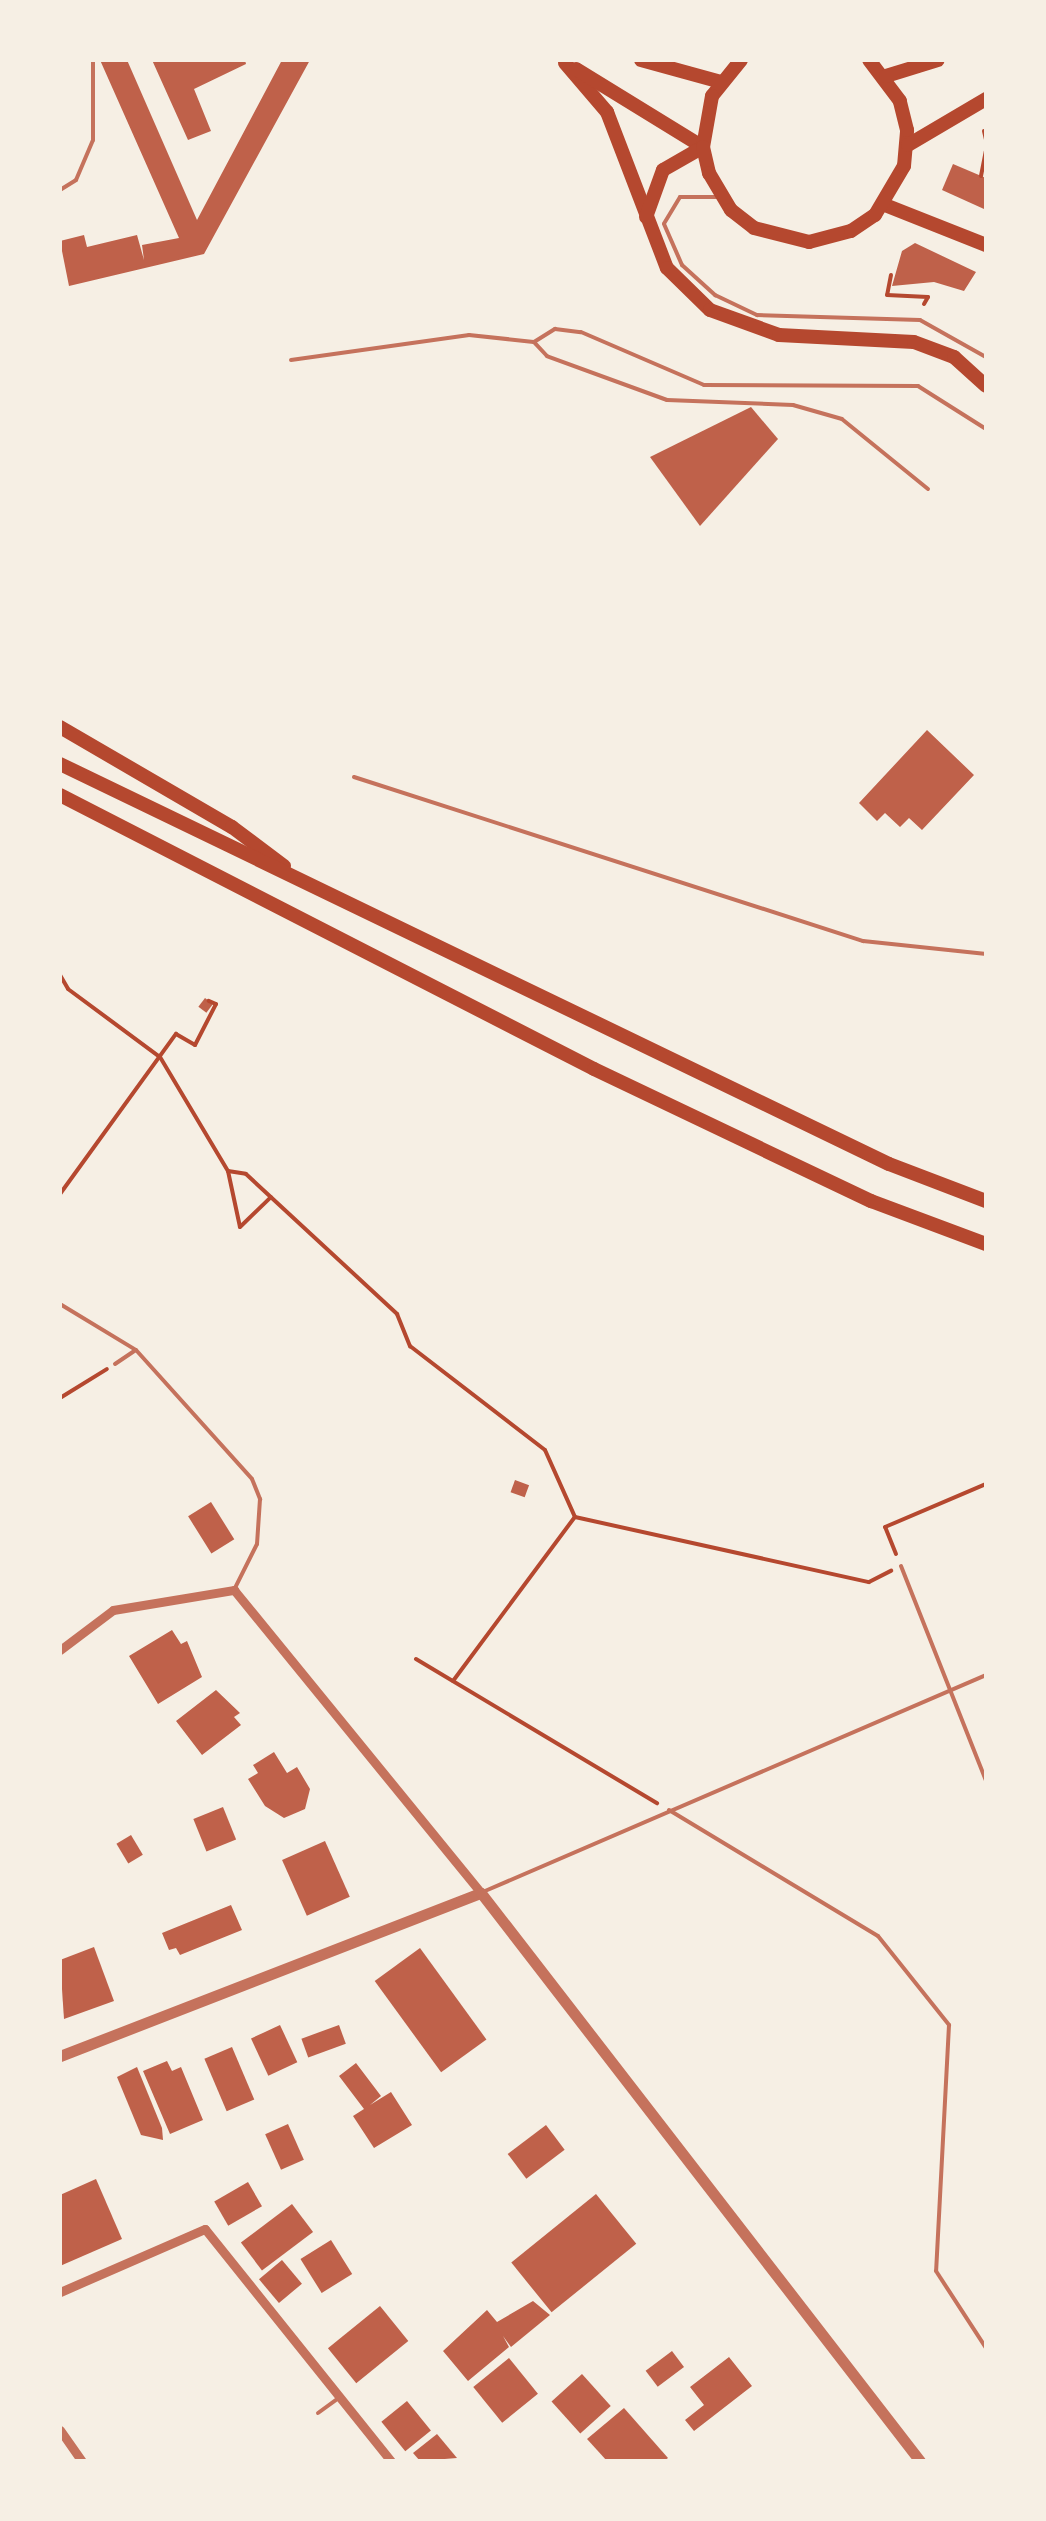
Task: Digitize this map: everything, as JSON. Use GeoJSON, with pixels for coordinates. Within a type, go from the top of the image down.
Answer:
{"type":"FeatureCollection","features":[{"type":"Feature","properties":{"kind":"main road"},"geometry":{"type":"LineString","coordinates":[[641,60],[720,82]]}},
{"type":"Feature","properties":{"kind":"main road"},"geometry":{"type":"LineString","coordinates":[[741,60],[720,82],[703,147],[722,198],[754,228],[795,241],[851,231],[884,204],[901,176],[908,145],[900,101],[886,76],[870,60]]}},
{"type":"Feature","properties":{"kind":"main road"},"geometry":{"type":"LineString","coordinates":[[886,76],[938,60]]}},
{"type":"Feature","properties":{"kind":"main road"},"geometry":{"type":"LineString","coordinates":[[562,62],[703,147]]}},
{"type":"Feature","properties":{"kind":"main road"},"geometry":{"type":"LineString","coordinates":[[562,62],[607,112],[666,268],[685,291],[732,322],[780,335],[914,342],[954,358],[986,386]]}},
{"type":"Feature","properties":{"kind":"main road"},"geometry":{"type":"LineString","coordinates":[[908,145],[986,100]]}},
{"type":"Feature","properties":{"kind":"main road"},"geometry":{"type":"LineString","coordinates":[[646,217],[663,170],[703,147]]}},
{"type":"Feature","properties":{"kind":"main road"},"geometry":{"type":"LineString","coordinates":[[884,204],[986,245]]}},
{"type":"Feature","properties":{"kind":"main road"},"geometry":{"type":"LineString","coordinates":[[60,727],[232,827],[306,884]]}},
{"type":"Feature","properties":{"kind":"main road"},"geometry":{"type":"LineString","coordinates":[[60,764],[889,1164],[986,1201]]}},
{"type":"Feature","properties":{"kind":"main road"},"geometry":{"type":"LineString","coordinates":[[60,795],[594,1068],[871,1201],[986,1244]]}},
{"type":"Feature","properties":{"kind":"street"},"geometry":{"type":"LineString","coordinates":[[60,1650],[113,1610],[234,1590],[480,1893],[920,2461]]}},
{"type":"Feature","properties":{"kind":"street"},"geometry":{"type":"LineString","coordinates":[[60,2056],[480,1893]]}},
{"type":"Feature","properties":{"kind":"street"},"geometry":{"type":"LineString","coordinates":[[60,2292],[206,2228],[392,2461]]}},
{"type":"Feature","properties":{"kind":"street"},"geometry":{"type":"LineString","coordinates":[[60,2430],[82,2461]]}},
{"type":"Feature","properties":{"kind":"lane"},"geometry":{"type":"LineString","coordinates":[[60,190],[88,159],[93,60]]}},
{"type":"Feature","properties":{"kind":"lane"},"geometry":{"type":"LineString","coordinates":[[722,198],[680,197],[664,224],[682,265],[715,296],[757,315],[920,320],[986,357]]}},
{"type":"Feature","properties":{"kind":"lane"},"geometry":{"type":"LineString","coordinates":[[291,360],[469,335],[534,342],[555,329],[582,332],[704,386],[918,386],[986,429]]}},
{"type":"Feature","properties":{"kind":"lane"},"geometry":{"type":"LineString","coordinates":[[534,342],[548,356],[667,400],[793,405],[842,418],[928,489]]}},
{"type":"Feature","properties":{"kind":"lane"},"geometry":{"type":"LineString","coordinates":[[354,777],[864,941],[986,954]]}},
{"type":"Feature","properties":{"kind":"lane"},"geometry":{"type":"LineString","coordinates":[[60,1304],[136,1350],[256,1489],[257,1544],[234,1590]]}},
{"type":"Feature","properties":{"kind":"lane"},"geometry":{"type":"LineString","coordinates":[[114,1364],[136,1350]]}},
{"type":"Feature","properties":{"kind":"lane"},"geometry":{"type":"LineString","coordinates":[[901,1566],[986,1781]]}},
{"type":"Feature","properties":{"kind":"lane"},"geometry":{"type":"LineString","coordinates":[[480,1893],[986,1675]]}},
{"type":"Feature","properties":{"kind":"lane"},"geometry":{"type":"LineString","coordinates":[[668,1810],[878,1936],[949,2025],[936,2270],[986,2348]]}},
{"type":"Feature","properties":{"kind":"lane"},"geometry":{"type":"LineString","coordinates":[[318,2414],[340,2397]]}},
{"type":"Feature","properties":{"kind":"path"},"geometry":{"type":"LineString","coordinates":[[984,131],[986,140]]}},
{"type":"Feature","properties":{"kind":"path"},"geometry":{"type":"LineString","coordinates":[[982,176],[986,151]]}},
{"type":"Feature","properties":{"kind":"path"},"geometry":{"type":"LineString","coordinates":[[891,275],[887,295],[928,297],[924,304]]}},
{"type":"Feature","properties":{"kind":"path"},"geometry":{"type":"LineString","coordinates":[[60,975],[68,990]]}},
{"type":"Feature","properties":{"kind":"path"},"geometry":{"type":"LineString","coordinates":[[60,988],[160,1057],[228,1171],[240,1227],[271,1197]]}},
{"type":"Feature","properties":{"kind":"path"},"geometry":{"type":"LineString","coordinates":[[60,1194],[176,1034],[195,1045],[216,1004],[209,1001]]}},
{"type":"Feature","properties":{"kind":"path"},"geometry":{"type":"LineString","coordinates":[[228,1171],[246,1174],[397,1314],[410,1346],[545,1450],[575,1517]]}},
{"type":"Feature","properties":{"kind":"path"},"geometry":{"type":"LineString","coordinates":[[60,1398],[114,1364]]}},
{"type":"Feature","properties":{"kind":"path"},"geometry":{"type":"LineString","coordinates":[[575,1517],[868,1582],[901,1566],[886,1527],[986,1484]]}},
{"type":"Feature","properties":{"kind":"path"},"geometry":{"type":"LineString","coordinates":[[453,1682],[575,1517]]}},
{"type":"Feature","properties":{"kind":"path"},"geometry":{"type":"LineString","coordinates":[[416,1660],[668,1810]]}},
{"type":"Feature","properties":{"kind":"building"},"geometry":{"type":"Polygon","coordinates":[[[100,60],[127,60],[197,220],[282,60],[310,60],[204,254],[69,286],[60,241],[84,235],[87,247],[137,235],[144,260],[142,245],[179,238],[100,60]]]}},
{"type":"Feature","properties":{"kind":"building"},"geometry":{"type":"Polygon","coordinates":[[[152,60],[245,60],[246,64],[194,89],[211,131],[188,140],[152,60]]]}},
{"type":"Feature","properties":{"kind":"building"},"geometry":{"type":"Polygon","coordinates":[[[953,164],[986,178],[984,209],[942,190],[953,164]]]}},
{"type":"Feature","properties":{"kind":"building"},"geometry":{"type":"Polygon","coordinates":[[[915,243],[976,272],[964,291],[934,282],[892,286],[902,251],[915,243]]]}},
{"type":"Feature","properties":{"kind":"building"},"geometry":{"type":"Polygon","coordinates":[[[751,407],[778,439],[700,526],[650,457],[751,407]]]}},
{"type":"Feature","properties":{"kind":"building"},"geometry":{"type":"Polygon","coordinates":[[[927,730],[974,775],[922,830],[909,818],[900,827],[885,813],[877,821],[859,803],[927,730]]]}},
{"type":"Feature","properties":{"kind":"building"},"geometry":{"type":"Polygon","coordinates":[[[205,998],[213,1004],[206,1013],[198,1007],[205,998]]]}},
{"type":"Feature","properties":{"kind":"building"},"geometry":{"type":"Polygon","coordinates":[[[515,1480],[529,1485],[525,1497],[511,1492],[515,1480]]]}},
{"type":"Feature","properties":{"kind":"building"},"geometry":{"type":"Polygon","coordinates":[[[211,1502],[234,1539],[211,1554],[188,1516],[211,1502]]]}},
{"type":"Feature","properties":{"kind":"building"},"geometry":{"type":"Polygon","coordinates":[[[172,1630],[181,1644],[187,1641],[202,1677],[158,1704],[129,1656],[172,1630]]]}},
{"type":"Feature","properties":{"kind":"building"},"geometry":{"type":"Polygon","coordinates":[[[216,1690],[240,1713],[234,1717],[241,1725],[202,1755],[176,1721],[216,1690]]]}},
{"type":"Feature","properties":{"kind":"building"},"geometry":{"type":"Polygon","coordinates":[[[274,1752],[287,1773],[297,1767],[310,1789],[305,1809],[284,1818],[265,1806],[248,1779],[258,1773],[253,1765],[274,1752]]]}},
{"type":"Feature","properties":{"kind":"building"},"geometry":{"type":"Polygon","coordinates":[[[223,1807],[236,1839],[206,1851],[193,1819],[223,1807]]]}},
{"type":"Feature","properties":{"kind":"building"},"geometry":{"type":"Polygon","coordinates":[[[131,1835],[143,1855],[128,1863],[116,1844],[131,1835]]]}},
{"type":"Feature","properties":{"kind":"building"},"geometry":{"type":"Polygon","coordinates":[[[325,1841],[350,1897],[307,1916],[282,1860],[325,1841]]]}},
{"type":"Feature","properties":{"kind":"building"},"geometry":{"type":"Polygon","coordinates":[[[231,1905],[242,1930],[180,1955],[176,1948],[169,1950],[162,1933],[231,1905]]]}},
{"type":"Feature","properties":{"kind":"building"},"geometry":{"type":"Polygon","coordinates":[[[94,1947],[114,2001],[64,2019],[60,1960],[94,1947]]]}},
{"type":"Feature","properties":{"kind":"building"},"geometry":{"type":"Polygon","coordinates":[[[420,1948],[486,2039],[441,2072],[375,1981],[420,1948]]]}},
{"type":"Feature","properties":{"kind":"building"},"geometry":{"type":"Polygon","coordinates":[[[280,2025],[297,2062],[268,2076],[251,2039],[280,2025]]]}},
{"type":"Feature","properties":{"kind":"building"},"geometry":{"type":"Polygon","coordinates":[[[339,2025],[346,2044],[308,2057],[301,2039],[339,2025]]]}},
{"type":"Feature","properties":{"kind":"building"},"geometry":{"type":"Polygon","coordinates":[[[232,2047],[254,2099],[227,2111],[204,2059],[232,2047]]]}},
{"type":"Feature","properties":{"kind":"building"},"geometry":{"type":"Polygon","coordinates":[[[167,2061],[172,2071],[181,2067],[203,2120],[170,2134],[143,2071],[167,2061]]]}},
{"type":"Feature","properties":{"kind":"building"},"geometry":{"type":"Polygon","coordinates":[[[356,2063],[381,2096],[370,2105],[391,2092],[412,2125],[374,2148],[353,2116],[364,2109],[339,2076],[356,2063]]]}},
{"type":"Feature","properties":{"kind":"building"},"geometry":{"type":"Polygon","coordinates":[[[137,2067],[162,2128],[163,2140],[141,2135],[117,2077],[137,2067]]]}},
{"type":"Feature","properties":{"kind":"building"},"geometry":{"type":"Polygon","coordinates":[[[288,2124],[304,2160],[281,2170],[265,2134],[288,2124]]]}},
{"type":"Feature","properties":{"kind":"building"},"geometry":{"type":"Polygon","coordinates":[[[546,2125],[565,2150],[526,2179],[508,2154],[546,2125]]]}},
{"type":"Feature","properties":{"kind":"building"},"geometry":{"type":"Polygon","coordinates":[[[96,2179],[122,2239],[60,2266],[60,2195],[96,2179]]]}},
{"type":"Feature","properties":{"kind":"building"},"geometry":{"type":"Polygon","coordinates":[[[248,2182],[262,2206],[228,2226],[214,2202],[248,2182]]]}},
{"type":"Feature","properties":{"kind":"building"},"geometry":{"type":"Polygon","coordinates":[[[596,2194],[636,2244],[552,2312],[511,2263],[596,2194]]]}},
{"type":"Feature","properties":{"kind":"building"},"geometry":{"type":"Polygon","coordinates":[[[292,2204],[313,2232],[262,2270],[241,2243],[292,2204]]]}},
{"type":"Feature","properties":{"kind":"building"},"geometry":{"type":"Polygon","coordinates":[[[331,2240],[352,2274],[322,2293],[300,2259],[331,2240]]]}},
{"type":"Feature","properties":{"kind":"building"},"geometry":{"type":"Polygon","coordinates":[[[282,2260],[302,2284],[279,2303],[259,2279],[282,2260]]]}},
{"type":"Feature","properties":{"kind":"building"},"geometry":{"type":"Polygon","coordinates":[[[533,2301],[550,2315],[511,2347],[503,2336],[509,2347],[468,2381],[443,2351],[487,2310],[497,2322],[533,2301]]]}},
{"type":"Feature","properties":{"kind":"building"},"geometry":{"type":"Polygon","coordinates":[[[380,2306],[408,2341],[356,2383],[328,2348],[380,2306]]]}},
{"type":"Feature","properties":{"kind":"building"},"geometry":{"type":"Polygon","coordinates":[[[672,2351],[684,2367],[658,2387],[646,2371],[672,2351]]]}},
{"type":"Feature","properties":{"kind":"building"},"geometry":{"type":"Polygon","coordinates":[[[729,2357],[752,2386],[694,2431],[685,2420],[704,2405],[690,2387],[729,2357]]]}},
{"type":"Feature","properties":{"kind":"building"},"geometry":{"type":"Polygon","coordinates":[[[509,2358],[538,2394],[502,2423],[473,2387],[509,2358]]]}},
{"type":"Feature","properties":{"kind":"building"},"geometry":{"type":"Polygon","coordinates":[[[582,2374],[611,2406],[580,2433],[552,2401],[582,2374]]]}},
{"type":"Feature","properties":{"kind":"building"},"geometry":{"type":"Polygon","coordinates":[[[407,2401],[431,2431],[405,2451],[381,2422],[407,2401]]]}},
{"type":"Feature","properties":{"kind":"building"},"geometry":{"type":"Polygon","coordinates":[[[624,2408],[668,2458],[607,2461],[587,2439],[624,2408]]]}},
{"type":"Feature","properties":{"kind":"building"},"geometry":{"type":"Polygon","coordinates":[[[437,2434],[457,2458],[420,2461],[413,2453],[437,2434]]]}}]}
